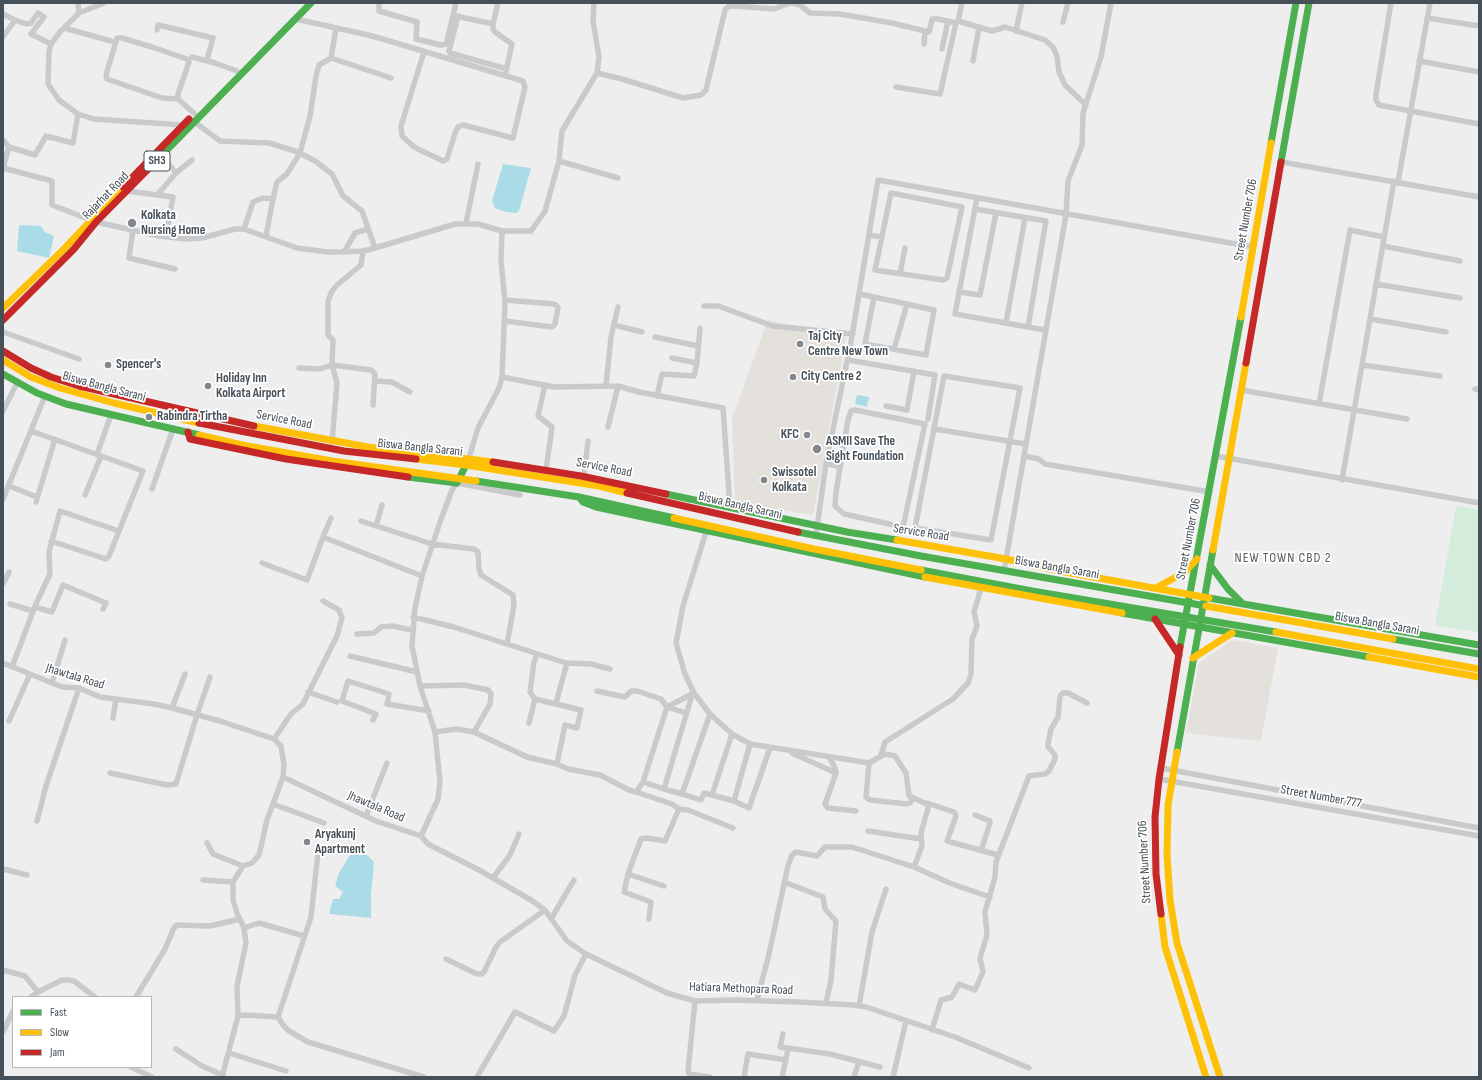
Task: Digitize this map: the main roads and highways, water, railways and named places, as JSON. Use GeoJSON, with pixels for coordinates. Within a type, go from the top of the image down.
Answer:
{"type":"FeatureCollection","features":[{"type":"Feature","properties":{"kind":"water"},"geometry":{"type":"Polygon","coordinates":[[[503,164],[531,168],[519,211],[516,213],[506,212],[495,208],[492,201],[503,164]]]}},
{"type":"Feature","properties":{"kind":"water"},"geometry":{"type":"Polygon","coordinates":[[[19,225],[41,226],[45,232],[54,236],[49,258],[17,251],[19,225]]]}},
{"type":"Feature","properties":{"kind":"water"},"geometry":{"type":"Polygon","coordinates":[[[857,395],[869,397],[867,407],[855,404],[857,395]]]}},
{"type":"Feature","properties":{"kind":"water"},"geometry":{"type":"Polygon","coordinates":[[[350,855],[367,855],[374,862],[371,895],[371,918],[329,914],[333,899],[339,899],[343,892],[335,886],[339,873],[350,855]]]}},
{"type":"Feature","properties":{"kind":"place","name":"Kolkata Nursing Home"},"geometry":{"type":"Point","coordinates":[132,223]}},
{"type":"Feature","properties":{"kind":"place","name":"Taj City Centre New Town"},"geometry":{"type":"Point","coordinates":[800,344]}},
{"type":"Feature","properties":{"kind":"place","name":"Spencer's"},"geometry":{"type":"Point","coordinates":[108,365]}},
{"type":"Feature","properties":{"kind":"place","name":"City Centre 2"},"geometry":{"type":"Point","coordinates":[793,377]}},
{"type":"Feature","properties":{"kind":"place","name":"Holiday Inn Kolkata Airport"},"geometry":{"type":"Point","coordinates":[208,386]}},
{"type":"Feature","properties":{"kind":"place","name":"Rabindra Tirtha"},"geometry":{"type":"Point","coordinates":[149,417]}},
{"type":"Feature","properties":{"kind":"place","name":"KFC"},"geometry":{"type":"Point","coordinates":[807,435]}},
{"type":"Feature","properties":{"kind":"place","name":"ASMII Save The Sight Foundation"},"geometry":{"type":"Point","coordinates":[817,449]}},
{"type":"Feature","properties":{"kind":"place","name":"Swissotel Kolkata"},"geometry":{"type":"Point","coordinates":[764,480]}},
{"type":"Feature","properties":{"kind":"place","name":"Aryakunj Apartment"},"geometry":{"type":"Point","coordinates":[307,842]}},
{"type":"Feature","properties":{"kind":"district","name":"NEW TOWN CBD 2"},"geometry":{"type":"Point","coordinates":[1283,558]}}]}
